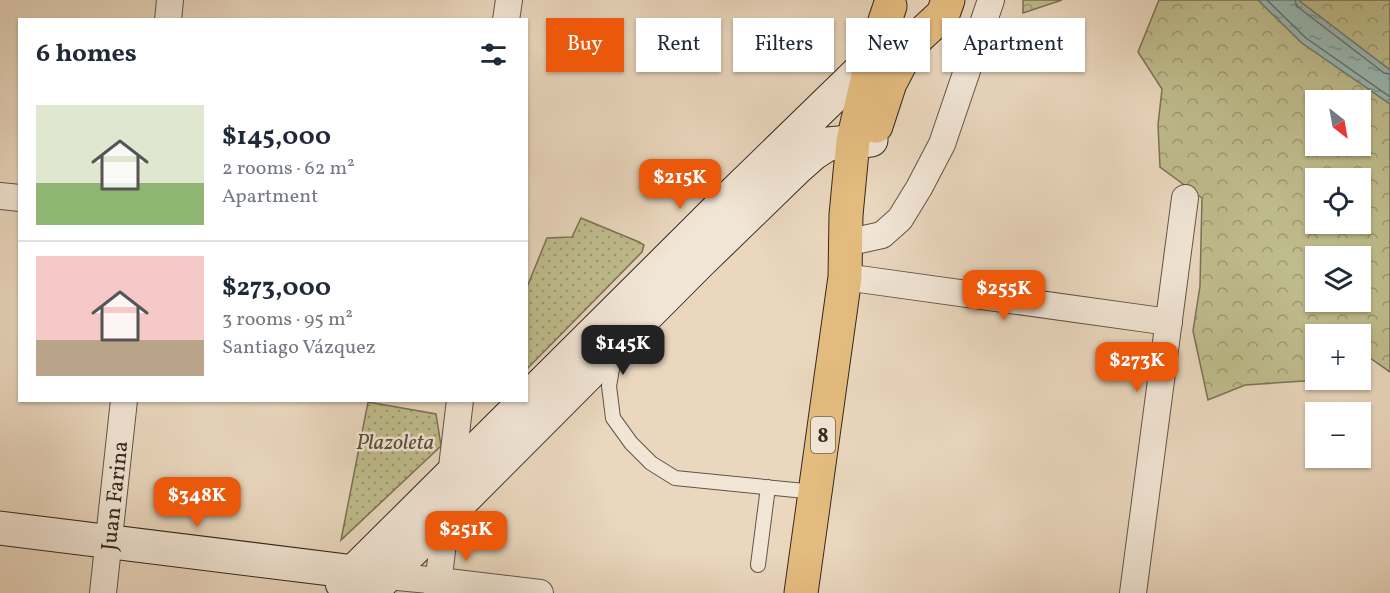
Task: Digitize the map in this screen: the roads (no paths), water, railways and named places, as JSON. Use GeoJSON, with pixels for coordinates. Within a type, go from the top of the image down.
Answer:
{"type":"FeatureCollection","features":[{"type":"Feature","properties":{"kind":"highway","name":"8"},"geometry":{"type":"LineString","coordinates":[[889,3],[896,17],[907,25],[919,27],[940,12]]}},
{"type":"Feature","properties":{"kind":"highway","name":"8"},"geometry":{"type":"LineString","coordinates":[[884,18],[889,3]]}},
{"type":"Feature","properties":{"kind":"highway","name":"8"},"geometry":{"type":"LineString","coordinates":[[845,277],[861,223],[862,141],[890,83],[914,41],[940,12]]}},
{"type":"Feature","properties":{"kind":"highway","name":"8"},"geometry":{"type":"LineString","coordinates":[[801,593],[845,277],[846,215],[862,141],[870,72]]}},
{"type":"Feature","properties":{"kind":"main road"},"geometry":{"type":"LineString","coordinates":[[0,528],[108,542],[360,584],[445,518],[607,337],[734,211],[860,72]]}},
{"type":"Feature","properties":{"kind":"main road"},"geometry":{"type":"LineString","coordinates":[[734,211],[828,144],[862,141]]}},
{"type":"Feature","properties":{"kind":"main road"},"geometry":{"type":"LineString","coordinates":[[528,398],[607,337]]}},
{"type":"Feature","properties":{"kind":"main road"},"geometry":{"type":"LineString","coordinates":[[360,584],[451,476],[524,402]]}},
{"type":"Feature","properties":{"kind":"street"},"geometry":{"type":"LineString","coordinates":[[168,18],[170,0]]}},
{"type":"Feature","properties":{"kind":"street"},"geometry":{"type":"LineString","coordinates":[[506,18],[509,0]]}},
{"type":"Feature","properties":{"kind":"street"},"geometry":{"type":"LineString","coordinates":[[855,242],[882,235],[900,219],[919,188],[942,144],[991,0]]}},
{"type":"Feature","properties":{"kind":"street"},"geometry":{"type":"LineString","coordinates":[[0,196],[18,198]]}},
{"type":"Feature","properties":{"kind":"street"},"geometry":{"type":"LineString","coordinates":[[1133,593],[1185,198]]}},
{"type":"Feature","properties":{"kind":"street"},"geometry":{"type":"LineString","coordinates":[[845,277],[1169,322]]}},
{"type":"Feature","properties":{"kind":"street","name":"Juan Farina"},"geometry":{"type":"LineString","coordinates":[[103,593],[124,402]]}},
{"type":"Feature","properties":{"kind":"street"},"geometry":{"type":"LineString","coordinates":[[438,587],[460,402]]}},
{"type":"Feature","properties":{"kind":"street"},"geometry":{"type":"LineString","coordinates":[[360,584],[540,593]]}},
{"type":"Feature","properties":{"kind":"lane"},"geometry":{"type":"LineString","coordinates":[[607,337],[613,418],[631,443],[651,463],[675,478],[815,492]]}},
{"type":"Feature","properties":{"kind":"lane"},"geometry":{"type":"LineString","coordinates":[[758,565],[768,487]]}},
{"type":"Feature","properties":{"kind":"water"},"geometry":{"type":"Polygon","coordinates":[[[1258,0],[1298,0],[1390,70],[1390,104],[1371,90],[1302,43],[1258,0]]]}},
{"type":"Feature","properties":{"kind":"park label","name":"Plazoleta"},"geometry":{"type":"Point","coordinates":[395,441]}}]}
